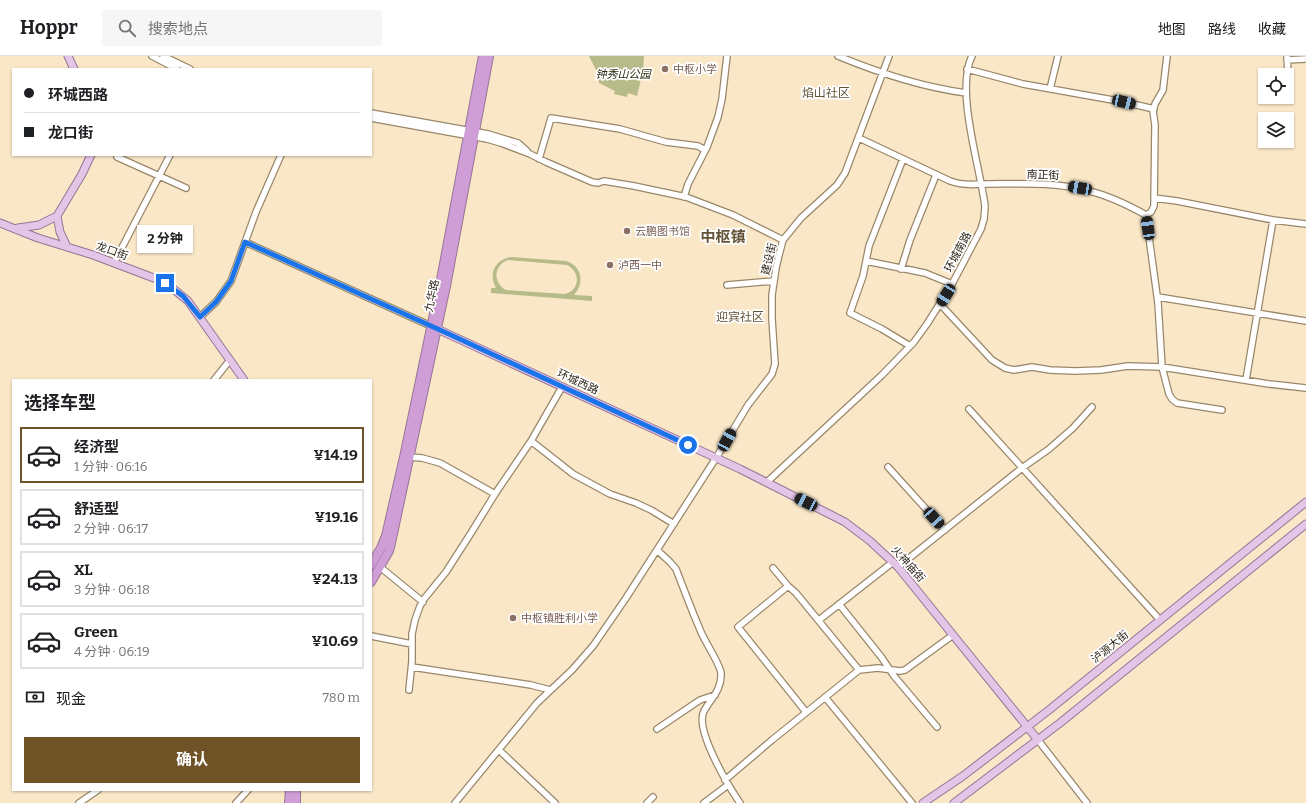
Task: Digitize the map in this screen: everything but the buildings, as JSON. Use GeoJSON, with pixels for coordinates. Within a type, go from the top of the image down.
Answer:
{"type":"FeatureCollection","features":[{"type":"Feature","properties":{"kind":"highway","name":"九华路"},"geometry":{"type":"LineString","coordinates":[[372,561],[381,548],[386,536],[455,237],[483,56]]}},
{"type":"Feature","properties":{"kind":"highway","name":"九华路"},"geometry":{"type":"LineString","coordinates":[[471,134],[489,56]]}},
{"type":"Feature","properties":{"kind":"highway","name":"九华路"},"geometry":{"type":"LineString","coordinates":[[372,580],[389,551],[410,457],[434,328]]}},
{"type":"Feature","properties":{"kind":"highway"},"geometry":{"type":"LineString","coordinates":[[289,803],[290,791]]}},
{"type":"Feature","properties":{"kind":"highway"},"geometry":{"type":"LineString","coordinates":[[296,791],[296,803]]}},
{"type":"Feature","properties":{"kind":"main road"},"geometry":{"type":"LineString","coordinates":[[68,56],[74,68]]}},
{"type":"Feature","properties":{"kind":"main road"},"geometry":{"type":"LineString","coordinates":[[15,228],[33,226],[57,216],[82,174],[91,156]]}},
{"type":"Feature","properties":{"kind":"main road"},"geometry":{"type":"LineString","coordinates":[[57,216],[60,232],[67,247]]}},
{"type":"Feature","properties":{"kind":"main road","name":"龙口街"},"geometry":{"type":"LineString","coordinates":[[0,223],[114,263],[159,280],[172,287],[188,301],[243,379]]}},
{"type":"Feature","properties":{"kind":"main road","name":"环城西路"},"geometry":{"type":"LineString","coordinates":[[434,328],[716,458]]}},
{"type":"Feature","properties":{"kind":"main road","name":"火神庙街"},"geometry":{"type":"LineString","coordinates":[[716,458],[767,482],[844,522],[870,541],[895,565],[953,634],[1038,740]]}},
{"type":"Feature","properties":{"kind":"main road","name":"泸源大街"},"geometry":{"type":"LineString","coordinates":[[923,803],[963,776],[1027,727],[1306,502]]}},
{"type":"Feature","properties":{"kind":"main road"},"geometry":{"type":"LineString","coordinates":[[954,803],[1104,688],[1306,524]]}},
{"type":"Feature","properties":{"kind":"main road"},"geometry":{"type":"LineString","coordinates":[[372,561],[380,567]]}},
{"type":"Feature","properties":{"kind":"street"},"geometry":{"type":"LineString","coordinates":[[152,56],[174,68]]}},
{"type":"Feature","properties":{"kind":"street"},"geometry":{"type":"LineString","coordinates":[[163,56],[188,68]]}},
{"type":"Feature","properties":{"kind":"street"},"geometry":{"type":"LineString","coordinates":[[684,197],[688,184],[715,126],[720,108],[727,56]]}},
{"type":"Feature","properties":{"kind":"street"},"geometry":{"type":"LineString","coordinates":[[838,56],[883,73],[921,84],[966,93]]}},
{"type":"Feature","properties":{"kind":"street","name":"建设街"},"geometry":{"type":"LineString","coordinates":[[455,803],[537,703],[572,670],[593,646],[674,524],[748,405],[774,370],[775,364],[772,319],[774,281],[778,255],[783,240],[801,218],[832,191],[842,179],[889,56]]}},
{"type":"Feature","properties":{"kind":"street","name":"环城南路"},"geometry":{"type":"LineString","coordinates":[[767,482],[882,375],[910,346],[927,324],[952,284],[983,224],[985,206],[966,93],[967,69],[972,56]]}},
{"type":"Feature","properties":{"kind":"street"},"geometry":{"type":"LineString","coordinates":[[1050,89],[1058,56]]}},
{"type":"Feature","properties":{"kind":"street"},"geometry":{"type":"LineString","coordinates":[[1167,56],[1163,90],[1154,109],[1153,115],[1155,125],[1154,206],[1153,209],[1146,215],[1158,297],[1162,367],[1169,394],[1174,402],[1177,404],[1222,410]]}},
{"type":"Feature","properties":{"kind":"street"},"geometry":{"type":"LineString","coordinates":[[1288,68],[1287,58],[1306,59]]}},
{"type":"Feature","properties":{"kind":"street"},"geometry":{"type":"LineString","coordinates":[[967,69],[1050,89],[1154,109]]}},
{"type":"Feature","properties":{"kind":"street"},"geometry":{"type":"LineString","coordinates":[[372,113],[471,134],[501,143],[530,154],[592,182],[611,182],[684,197],[733,215],[783,240]]}},
{"type":"Feature","properties":{"kind":"street"},"geometry":{"type":"LineString","coordinates":[[372,118],[471,134]]}},
{"type":"Feature","properties":{"kind":"street"},"geometry":{"type":"LineString","coordinates":[[539,159],[551,118],[620,129],[666,142],[698,146],[705,150]]}},
{"type":"Feature","properties":{"kind":"street","name":"南正街"},"geometry":{"type":"LineString","coordinates":[[858,138],[936,175],[959,184],[1056,185],[1080,188],[1117,200],[1146,215]]}},
{"type":"Feature","properties":{"kind":"street"},"geometry":{"type":"LineString","coordinates":[[114,263],[169,156]]}},
{"type":"Feature","properties":{"kind":"street"},"geometry":{"type":"LineString","coordinates":[[200,317],[216,302],[231,281],[256,212],[281,156]]}},
{"type":"Feature","properties":{"kind":"street"},"geometry":{"type":"LineString","coordinates":[[117,158],[186,188]]}},
{"type":"Feature","properties":{"kind":"street"},"geometry":{"type":"LineString","coordinates":[[903,159],[869,246],[863,276],[850,313],[882,329],[910,346]]}},
{"type":"Feature","properties":{"kind":"street"},"geometry":{"type":"LineString","coordinates":[[900,269],[936,175]]}},
{"type":"Feature","properties":{"kind":"street"},"geometry":{"type":"LineString","coordinates":[[1154,198],[1177,201],[1273,220],[1306,224]]}},
{"type":"Feature","properties":{"kind":"street"},"geometry":{"type":"LineString","coordinates":[[1246,380],[1273,220]]}},
{"type":"Feature","properties":{"kind":"street"},"geometry":{"type":"LineString","coordinates":[[245,242],[434,328]]}},
{"type":"Feature","properties":{"kind":"street"},"geometry":{"type":"LineString","coordinates":[[866,261],[925,273],[952,284]]}},
{"type":"Feature","properties":{"kind":"street"},"geometry":{"type":"LineString","coordinates":[[727,285],[774,281]]}},
{"type":"Feature","properties":{"kind":"street"},"geometry":{"type":"LineString","coordinates":[[1158,297],[1306,321]]}},
{"type":"Feature","properties":{"kind":"street"},"geometry":{"type":"LineString","coordinates":[[940,304],[992,360],[1009,369],[1016,370],[1032,367],[1050,370],[1075,371],[1101,370],[1128,366],[1162,367],[1306,388]]}},
{"type":"Feature","properties":{"kind":"street"},"geometry":{"type":"LineString","coordinates":[[215,379],[230,360]]}},
{"type":"Feature","properties":{"kind":"street"},"geometry":{"type":"LineString","coordinates":[[409,690],[412,667],[412,634],[415,620],[422,602],[446,572],[495,494],[531,441],[562,387]]}},
{"type":"Feature","properties":{"kind":"street"},"geometry":{"type":"LineString","coordinates":[[819,620],[839,604],[945,530],[1062,438],[1092,407]]}},
{"type":"Feature","properties":{"kind":"street"},"geometry":{"type":"LineString","coordinates":[[969,409],[1160,620]]}},
{"type":"Feature","properties":{"kind":"street"},"geometry":{"type":"LineString","coordinates":[[531,441],[573,474],[610,494],[651,510],[674,524]]}},
{"type":"Feature","properties":{"kind":"street"},"geometry":{"type":"LineString","coordinates":[[410,457],[422,458],[440,463],[495,494]]}},
{"type":"Feature","properties":{"kind":"street"},"geometry":{"type":"LineString","coordinates":[[888,467],[945,530]]}},
{"type":"Feature","properties":{"kind":"street"},"geometry":{"type":"LineString","coordinates":[[657,550],[676,569],[701,632],[719,666],[721,681],[718,691],[703,712],[702,723],[709,745],[727,783],[740,803]]}},
{"type":"Feature","properties":{"kind":"street"},"geometry":{"type":"LineString","coordinates":[[380,567],[422,602]]}},
{"type":"Feature","properties":{"kind":"street"},"geometry":{"type":"LineString","coordinates":[[773,568],[788,586],[796,592],[859,670]]}},
{"type":"Feature","properties":{"kind":"street"},"geometry":{"type":"LineString","coordinates":[[788,586],[738,627],[806,712]]}},
{"type":"Feature","properties":{"kind":"street"},"geometry":{"type":"LineString","coordinates":[[839,604],[937,727]]}},
{"type":"Feature","properties":{"kind":"street"},"geometry":{"type":"LineString","coordinates":[[704,803],[806,712],[859,670],[878,668],[900,671],[909,668],[953,634]]}},
{"type":"Feature","properties":{"kind":"street"},"geometry":{"type":"LineString","coordinates":[[372,636],[412,644]]}},
{"type":"Feature","properties":{"kind":"street"},"geometry":{"type":"LineString","coordinates":[[412,667],[531,685],[550,690]]}},
{"type":"Feature","properties":{"kind":"street"},"geometry":{"type":"LineString","coordinates":[[657,729],[700,700],[715,695]]}},
{"type":"Feature","properties":{"kind":"street"},"geometry":{"type":"LineString","coordinates":[[825,697],[912,803]]}},
{"type":"Feature","properties":{"kind":"street"},"geometry":{"type":"LineString","coordinates":[[1038,740],[1088,803]]}},
{"type":"Feature","properties":{"kind":"street"},"geometry":{"type":"LineString","coordinates":[[499,750],[556,803]]}},
{"type":"Feature","properties":{"kind":"street"},"geometry":{"type":"LineString","coordinates":[[79,803],[97,791]]}},
{"type":"Feature","properties":{"kind":"street"},"geometry":{"type":"LineString","coordinates":[[236,803],[246,791]]}},
{"type":"Feature","properties":{"kind":"street"},"geometry":{"type":"LineString","coordinates":[[647,803],[653,797]]}},
{"type":"Feature","properties":{"kind":"green space","name":"钟秀山公园"},"geometry":{"type":"Polygon","coordinates":[[[589,56],[644,56],[643,71],[637,96],[628,93],[627,97],[614,94],[615,91],[599,83],[596,70],[589,56]]]}},
{"type":"Feature","properties":{"kind":"green space"},"geometry":{"type":"Polygon","coordinates":[[[511,257],[566,261],[571,263],[576,267],[581,280],[580,285],[574,295],[592,296],[592,301],[491,293],[491,288],[496,288],[493,278],[494,268],[505,258],[511,257]],[[508,260],[503,262],[496,274],[498,283],[506,290],[565,294],[574,289],[577,281],[575,272],[567,265],[508,260]]]}},
{"type":"Feature","properties":{"kind":"place","name":"中枢小学"},"geometry":{"type":"Point","coordinates":[665,69]}},
{"type":"Feature","properties":{"kind":"place","name":"云鹏图书馆"},"geometry":{"type":"Point","coordinates":[627,231]}},
{"type":"Feature","properties":{"kind":"place","name":"泸西一中"},"geometry":{"type":"Point","coordinates":[610,265]}},
{"type":"Feature","properties":{"kind":"place","name":"中枢镇胜利小学"},"geometry":{"type":"Point","coordinates":[513,618]}},
{"type":"Feature","properties":{"kind":"district","name":"焰山社区"},"geometry":{"type":"Point","coordinates":[826,93]}},
{"type":"Feature","properties":{"kind":"district","name":"中枢镇"},"geometry":{"type":"Point","coordinates":[723,237]}},
{"type":"Feature","properties":{"kind":"district","name":"迎宾社区"},"geometry":{"type":"Point","coordinates":[740,317]}},
{"type":"Feature","properties":{"kind":"route"},"geometry":{"type":"LineString","coordinates":[[165,283],[178,291],[200,317],[216,302],[231,281],[245,242],[451,335],[688,445]]}}]}
